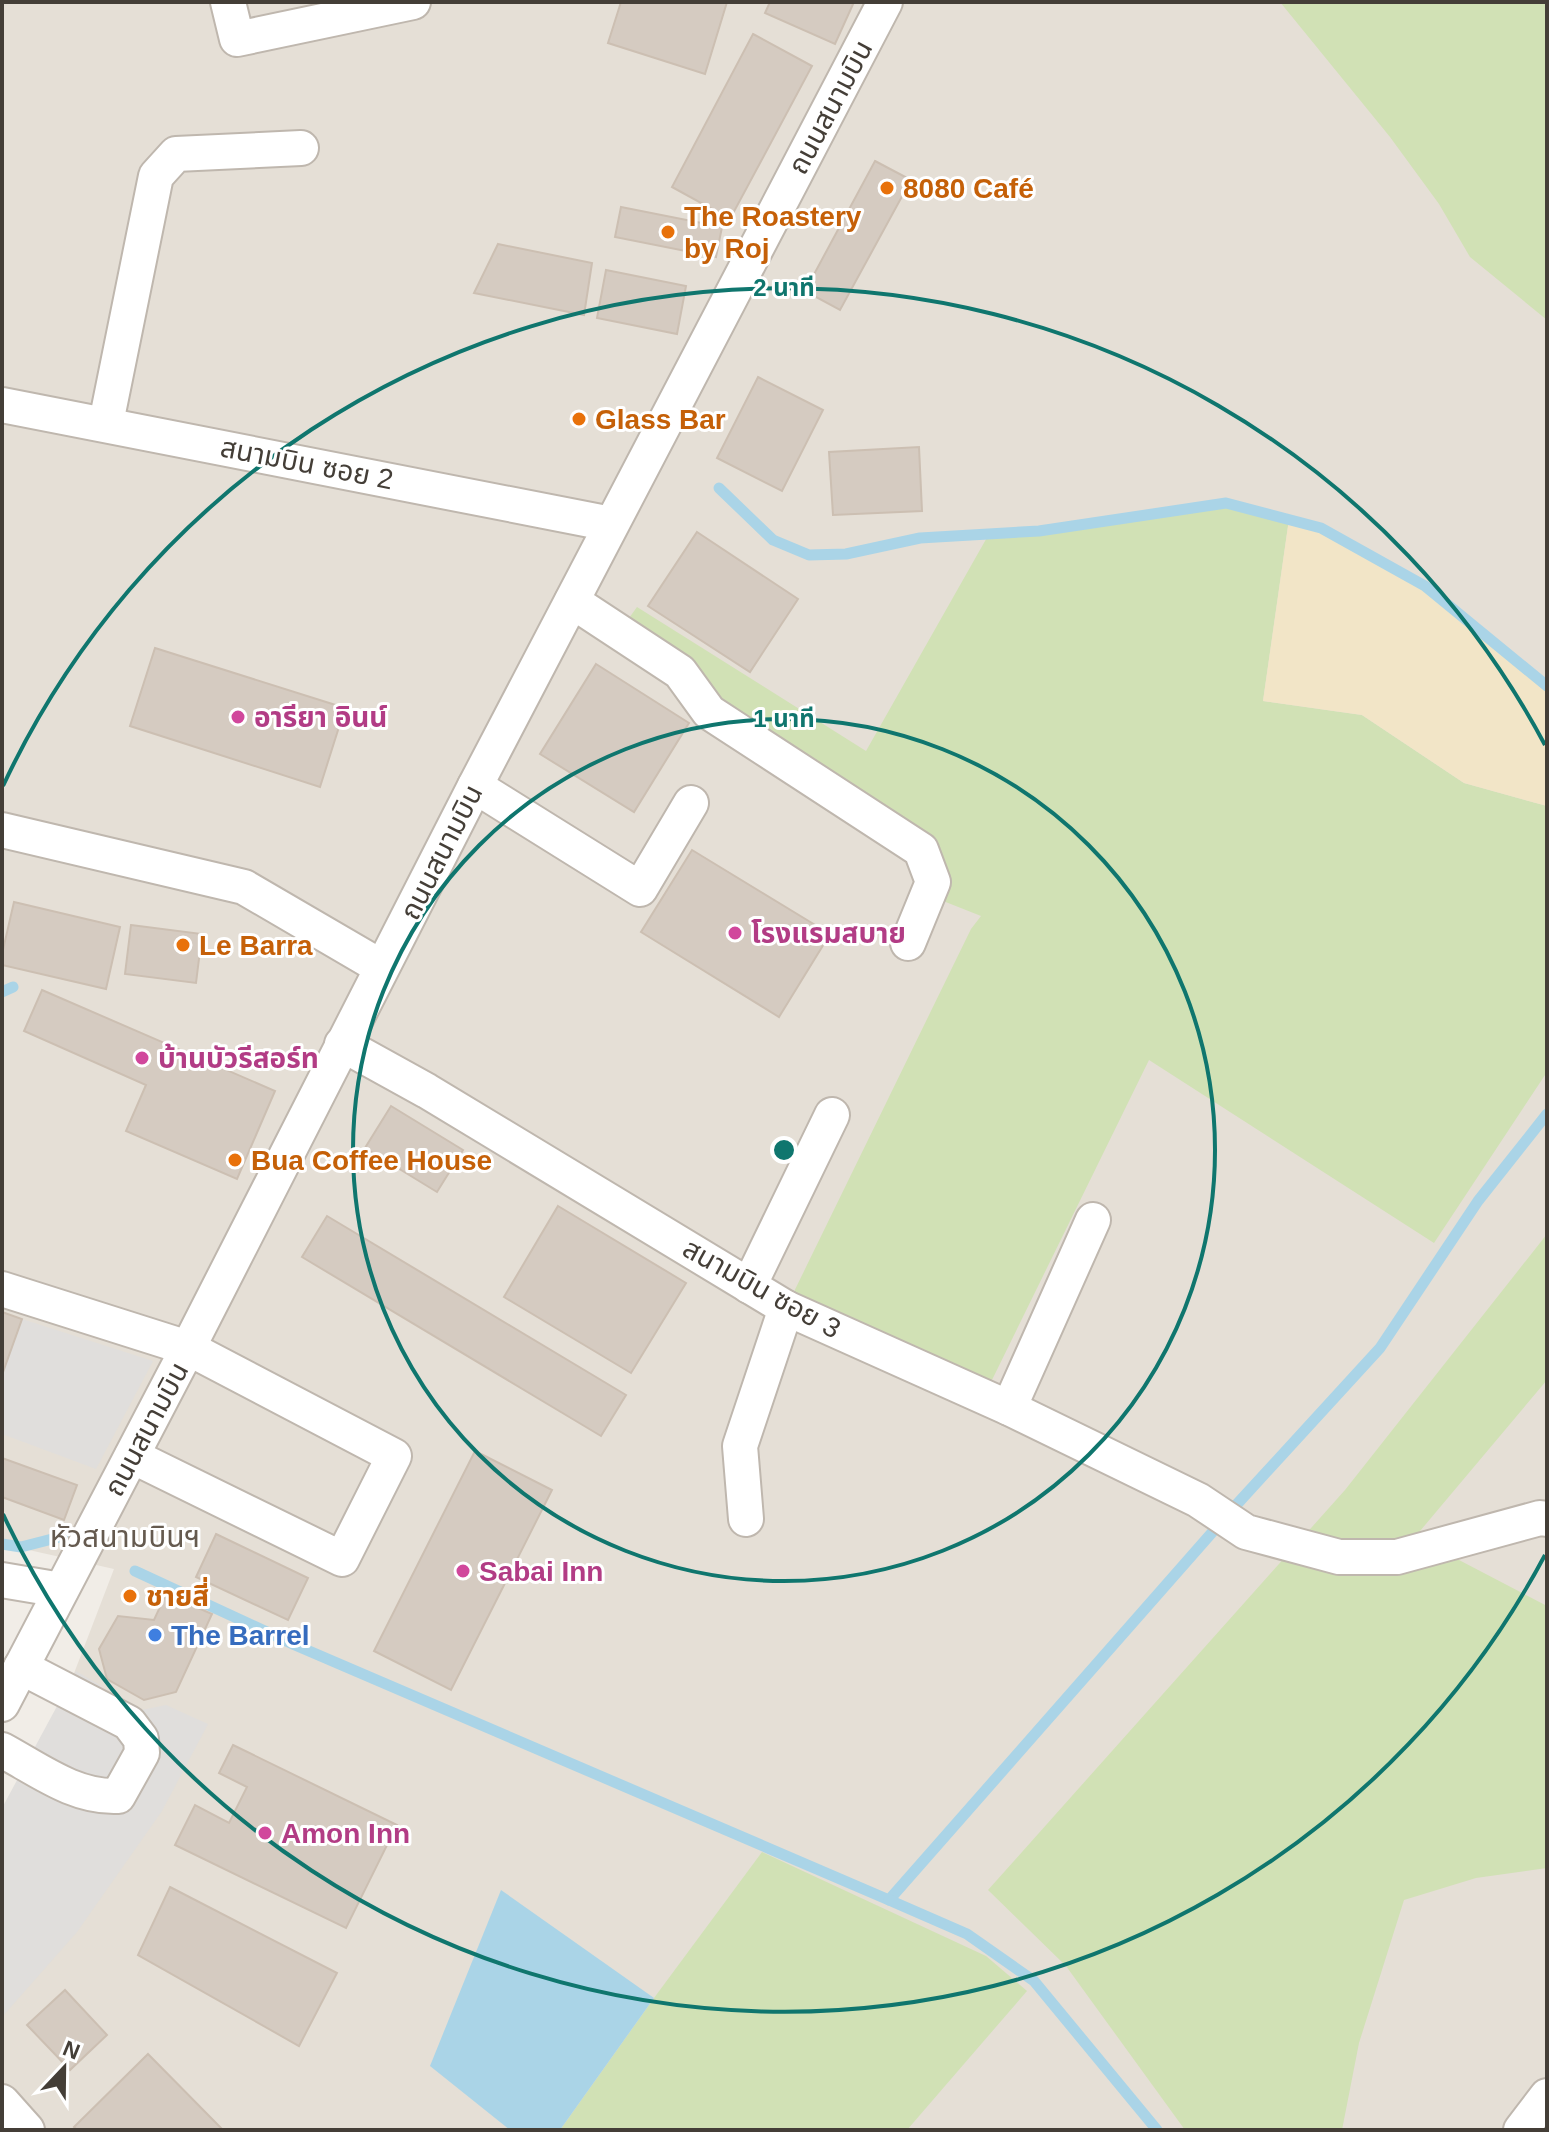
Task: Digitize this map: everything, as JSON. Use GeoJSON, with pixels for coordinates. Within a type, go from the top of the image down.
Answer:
{"type":"FeatureCollection","features":[{"type":"Feature","properties":{"kind":"street"},"geometry":{"type":"LineString","coordinates":[[228,2],[237,39],[413,2]]}},
{"type":"Feature","properties":{"kind":"street","name":"ถนนสนามบิน"},"geometry":{"type":"LineString","coordinates":[[2,1704],[188,1348],[381,967],[885,2]]}},
{"type":"Feature","properties":{"kind":"street"},"geometry":{"type":"LineString","coordinates":[[106,423],[156,176],[176,154],[301,148]]}},
{"type":"Feature","properties":{"kind":"street","name":"สนามบิน ซอย 2"},"geometry":{"type":"LineString","coordinates":[[2,405],[611,524]]}},
{"type":"Feature","properties":{"kind":"street"},"geometry":{"type":"LineString","coordinates":[[572,601],[680,672],[709,712],[921,850],[933,882],[908,943]]}},
{"type":"Feature","properties":{"kind":"street"},"geometry":{"type":"LineString","coordinates":[[475,786],[640,889],[691,803]]}},
{"type":"Feature","properties":{"kind":"street"},"geometry":{"type":"LineString","coordinates":[[2,830],[244,887],[381,967]]}},
{"type":"Feature","properties":{"kind":"street","name":"สนามบิน ซอย 3"},"geometry":{"type":"LineString","coordinates":[[342,1044],[427,1091],[786,1308],[1009,1408],[1204,1504],[1246,1532],[1339,1557],[1397,1557],[1540,1518],[1547,1519]]}},
{"type":"Feature","properties":{"kind":"street"},"geometry":{"type":"LineString","coordinates":[[749,1286],[832,1115]]}},
{"type":"Feature","properties":{"kind":"street"},"geometry":{"type":"LineString","coordinates":[[1009,1408],[1093,1220]]}},
{"type":"Feature","properties":{"kind":"street"},"geometry":{"type":"LineString","coordinates":[[2,1289],[188,1348],[394,1456],[342,1559],[132,1456]]}},
{"type":"Feature","properties":{"kind":"street"},"geometry":{"type":"LineString","coordinates":[[746,1519],[740,1446],[786,1308]]}},
{"type":"Feature","properties":{"kind":"street"},"geometry":{"type":"LineString","coordinates":[[2,1580],[61,1590]]}},
{"type":"Feature","properties":{"kind":"street"},"geometry":{"type":"LineString","coordinates":[[2,1750],[83,1793],[101,1796],[118,1796],[142,1753],[141,1739],[129,1723],[21,1667]]}},
{"type":"Feature","properties":{"kind":"street"},"geometry":{"type":"LineString","coordinates":[[1521,2130],[1547,2096]]}},
{"type":"Feature","properties":{"kind":"street"},"geometry":{"type":"LineString","coordinates":[[2,2102],[27,2130]]}},
{"type":"Feature","properties":{"kind":"shaded area"},"geometry":{"type":"Polygon","coordinates":[[[2,2],[1547,2],[1547,2130],[2,2130],[2,1861],[114,1569],[2,1544],[2,2]]]}},
{"type":"Feature","properties":{"kind":"shaded area"},"geometry":{"type":"Polygon","coordinates":[[[22,1319],[153,1361],[96,1469],[2,1434],[2,1375],[22,1319]]]}},
{"type":"Feature","properties":{"kind":"shaded area"},"geometry":{"type":"Polygon","coordinates":[[[76,1671],[100,1685],[131,1712],[166,1705],[208,1724],[162,1811],[77,1932],[2,2017],[2,1808],[76,1671]]]}},
{"type":"Feature","properties":{"kind":"green space"},"geometry":{"type":"Polygon","coordinates":[[[1280,2],[1547,2],[1547,320],[1470,257],[1439,204],[1390,137],[1280,2]]]}},
{"type":"Feature","properties":{"kind":"green space"},"geometry":{"type":"Polygon","coordinates":[[[1226,503],[1289,519],[1263,701],[1362,715],[1464,783],[1547,806],[1547,1072],[1434,1243],[1149,1060],[991,1382],[786,1308],[971,929],[981,916],[928,895],[921,850],[619,632],[637,607],[866,751],[989,534],[1226,503]]]}},
{"type":"Feature","properties":{"kind":"green space"},"geometry":{"type":"Polygon","coordinates":[[[1547,1234],[1547,1380],[1415,1537],[1547,1606],[1547,1868],[1476,1878],[1404,1900],[1359,2043],[1342,2130],[1185,2130],[1066,1966],[988,1890],[1345,1490],[1547,1234]]]}},
{"type":"Feature","properties":{"kind":"green space"},"geometry":{"type":"Polygon","coordinates":[[[762,1852],[986,1956],[1027,1991],[907,2130],[560,2130],[654,1998],[762,1852]]]}},
{"type":"Feature","properties":{"kind":"sand"},"geometry":{"type":"Polygon","coordinates":[[[1289,519],[1324,531],[1393,566],[1459,611],[1547,686],[1547,806],[1464,783],[1362,715],[1263,701],[1289,519]]]}},
{"type":"Feature","properties":{"kind":"water"},"geometry":{"type":"Polygon","coordinates":[[[501,1890],[654,1998],[560,2130],[510,2130],[430,2066],[501,1890]]]}},
{"type":"Feature","properties":{"kind":"building"},"geometry":{"type":"Polygon","coordinates":[[[621,2],[727,2],[705,74],[608,43],[621,2]]]}},
{"type":"Feature","properties":{"kind":"building"},"geometry":{"type":"Polygon","coordinates":[[[770,2],[854,2],[835,44],[765,13],[770,2]]]}},
{"type":"Feature","properties":{"kind":"building"},"geometry":{"type":"Polygon","coordinates":[[[753,34],[812,66],[730,219],[672,187],[753,34]]]}},
{"type":"Feature","properties":{"kind":"building"},"geometry":{"type":"Polygon","coordinates":[[[875,161],[911,180],[840,310],[805,291],[875,161]]]}},
{"type":"Feature","properties":{"kind":"building","name":"The Roastery by Roj"},"geometry":{"type":"Polygon","coordinates":[[[621,207],[722,227],[716,257],[615,237],[621,207]]]}},
{"type":"Feature","properties":{"kind":"building"},"geometry":{"type":"Polygon","coordinates":[[[498,244],[592,263],[584,315],[474,293],[498,244]]]}},
{"type":"Feature","properties":{"kind":"building"},"geometry":{"type":"Polygon","coordinates":[[[606,270],[686,286],[677,334],[597,318],[606,270]]]}},
{"type":"Feature","properties":{"kind":"building"},"geometry":{"type":"Polygon","coordinates":[[[758,377],[823,410],[782,491],[717,458],[758,377]]]}},
{"type":"Feature","properties":{"kind":"building"},"geometry":{"type":"Polygon","coordinates":[[[919,447],[922,511],[833,515],[829,452],[919,447]]]}},
{"type":"Feature","properties":{"kind":"building"},"geometry":{"type":"Polygon","coordinates":[[[697,532],[798,599],[750,672],[648,606],[697,532]]]}},
{"type":"Feature","properties":{"kind":"building","name":"อารียา อินน์"},"geometry":{"type":"Polygon","coordinates":[[[155,648],[345,708],[320,787],[130,726],[155,648]]]}},
{"type":"Feature","properties":{"kind":"building"},"geometry":{"type":"Polygon","coordinates":[[[596,664],[689,723],[634,812],[540,754],[596,664]]]}},
{"type":"Feature","properties":{"kind":"building","name":"โรงแรมสบาย"},"geometry":{"type":"Polygon","coordinates":[[[692,850],[830,934],[779,1017],[641,932],[692,850]]]}},
{"type":"Feature","properties":{"kind":"building"},"geometry":{"type":"Polygon","coordinates":[[[14,902],[120,927],[106,989],[2,965],[14,902]]]}},
{"type":"Feature","properties":{"kind":"building"},"geometry":{"type":"Polygon","coordinates":[[[131,925],[202,934],[196,983],[125,974],[131,925]]]}},
{"type":"Feature","properties":{"kind":"building","name":"บ้านบัวรีสอร์ท"},"geometry":{"type":"Polygon","coordinates":[[[42,990],[275,1091],[237,1179],[126,1131],[146,1085],[24,1031],[42,990]]]}},
{"type":"Feature","properties":{"kind":"building"},"geometry":{"type":"Polygon","coordinates":[[[391,1106],[463,1150],[437,1192],[365,1148],[391,1106]]]}},
{"type":"Feature","properties":{"kind":"building"},"geometry":{"type":"Polygon","coordinates":[[[558,1206],[686,1283],[631,1373],[504,1297],[558,1206]]]}},
{"type":"Feature","properties":{"kind":"building"},"geometry":{"type":"Polygon","coordinates":[[[327,1216],[626,1395],[601,1436],[302,1257],[327,1216]]]}},
{"type":"Feature","properties":{"kind":"building"},"geometry":{"type":"Polygon","coordinates":[[[2,1312],[22,1319],[2,1375],[2,1312]]]}},
{"type":"Feature","properties":{"kind":"building","name":"Sabai Inn"},"geometry":{"type":"Polygon","coordinates":[[[475,1451],[552,1490],[451,1690],[374,1651],[475,1451]]]}},
{"type":"Feature","properties":{"kind":"building"},"geometry":{"type":"Polygon","coordinates":[[[2,1458],[77,1485],[64,1520],[2,1497],[2,1458]]]}},
{"type":"Feature","properties":{"kind":"building"},"geometry":{"type":"Polygon","coordinates":[[[216,1534],[308,1578],[288,1620],[196,1577],[216,1534]]]}},
{"type":"Feature","properties":{"kind":"building","name":"The Barrel"},"geometry":{"type":"Polygon","coordinates":[[[166,1594],[212,1614],[176,1692],[144,1700],[107,1679],[99,1649],[118,1616],[154,1620],[166,1594]]]}},
{"type":"Feature","properties":{"kind":"building"},"geometry":{"type":"Polygon","coordinates":[[[233,1745],[397,1825],[346,1928],[175,1845],[195,1805],[229,1823],[247,1787],[219,1773],[233,1745]]]}},
{"type":"Feature","properties":{"kind":"building"},"geometry":{"type":"Polygon","coordinates":[[[170,1887],[337,1973],[299,2046],[138,1955],[170,1887]]]}},
{"type":"Feature","properties":{"kind":"building"},"geometry":{"type":"Polygon","coordinates":[[[65,1990],[107,2035],[70,2070],[27,2025],[65,1990]]]}},
{"type":"Feature","properties":{"kind":"building"},"geometry":{"type":"Polygon","coordinates":[[[148,2054],[223,2130],[77,2130],[74,2127],[148,2054]]]}},
{"type":"Feature","properties":{"kind":"waterway"},"geometry":{"type":"LineString","coordinates":[[719,488],[773,540],[809,555],[846,554],[920,538],[1039,531],[1226,503],[1321,528],[1425,586],[1547,686]]}},
{"type":"Feature","properties":{"kind":"waterway"},"geometry":{"type":"LineString","coordinates":[[2,992],[13,987]]}},
{"type":"Feature","properties":{"kind":"waterway"},"geometry":{"type":"LineString","coordinates":[[135,1571],[295,1645],[889,1900],[1238,1503],[1380,1348],[1478,1201],[1547,1114]]}},
{"type":"Feature","properties":{"kind":"waterway"},"geometry":{"type":"LineString","coordinates":[[2,1544],[21,1547],[60,1537],[69,1541]]}},
{"type":"Feature","properties":{"kind":"waterway"},"geometry":{"type":"LineString","coordinates":[[889,1900],[967,1934],[1034,1981],[1157,2130]]}},
{"type":"Feature","properties":{"kind":"place","name":"8080 Café"},"geometry":{"type":"Point","coordinates":[887,188]}},
{"type":"Feature","properties":{"kind":"place","name":"The Roastery by Roj"},"geometry":{"type":"Point","coordinates":[668,232]}},
{"type":"Feature","properties":{"kind":"place","name":"Glass Bar"},"geometry":{"type":"Point","coordinates":[579,419]}},
{"type":"Feature","properties":{"kind":"place","name":"อารียา อินน์"},"geometry":{"type":"Point","coordinates":[238,717]}},
{"type":"Feature","properties":{"kind":"place","name":"โรงแรมสบาย"},"geometry":{"type":"Point","coordinates":[735,933]}},
{"type":"Feature","properties":{"kind":"place","name":"Le Barra"},"geometry":{"type":"Point","coordinates":[183,945]}},
{"type":"Feature","properties":{"kind":"place","name":"บ้านบัวรีสอร์ท"},"geometry":{"type":"Point","coordinates":[142,1058]}},
{"type":"Feature","properties":{"kind":"place","name":"Bua Coffee House"},"geometry":{"type":"Point","coordinates":[235,1160]}},
{"type":"Feature","properties":{"kind":"place","name":"Sabai Inn"},"geometry":{"type":"Point","coordinates":[463,1571]}},
{"type":"Feature","properties":{"kind":"place","name":"ชายสี่"},"geometry":{"type":"Point","coordinates":[130,1596]}},
{"type":"Feature","properties":{"kind":"place","name":"The Barrel"},"geometry":{"type":"Point","coordinates":[155,1635]}},
{"type":"Feature","properties":{"kind":"place","name":"Amon Inn"},"geometry":{"type":"Point","coordinates":[265,1833]}},
{"type":"Feature","properties":{"kind":"district","name":"หัวสนามบินฯ"},"geometry":{"type":"Point","coordinates":[125,1537]}}]}
